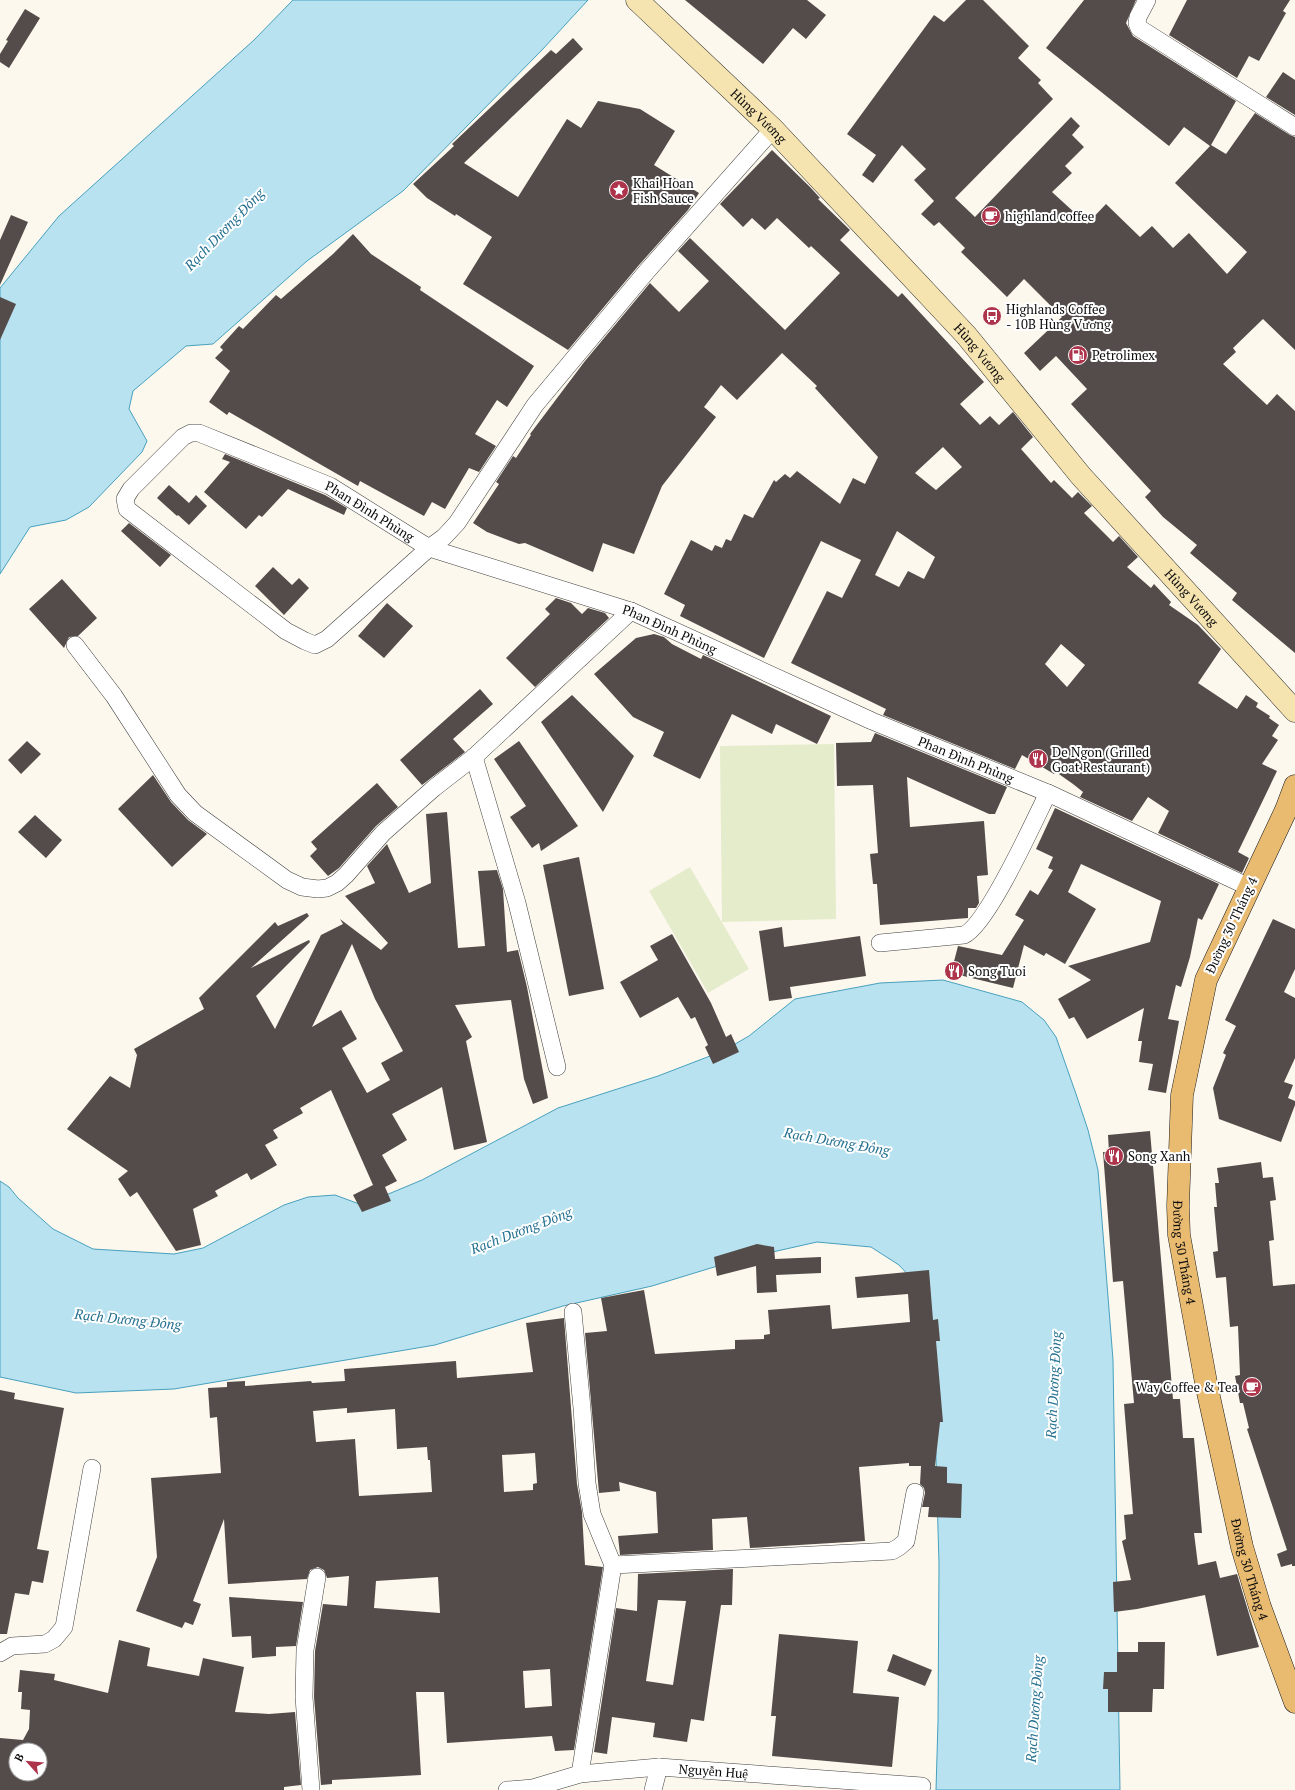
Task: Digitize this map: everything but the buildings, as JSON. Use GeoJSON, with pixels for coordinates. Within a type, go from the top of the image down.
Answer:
{"type":"FeatureCollection","features":[{"type":"Feature","properties":{"kind":"main road","name":"Hùng Vương"},"geometry":{"type":"LineString","coordinates":[[642,5],[773,130],[966,335],[1082,476],[1295,711]]}},
{"type":"Feature","properties":{"kind":"main road","name":"Đường 30 Tháng 4"},"geometry":{"type":"LineString","coordinates":[[1295,786],[1290,805],[1249,887],[1206,980],[1182,1095],[1178,1206],[1179,1228],[1207,1388],[1242,1547],[1260,1607],[1295,1702]]}},
{"type":"Feature","properties":{"kind":"street"},"geometry":{"type":"LineString","coordinates":[[1147,0],[1138,17],[1137,23],[1139,28],[1295,127]]}},
{"type":"Feature","properties":{"kind":"street"},"geometry":{"type":"LineString","coordinates":[[429,548],[444,537],[457,523],[535,405],[647,271],[773,130]]}},
{"type":"Feature","properties":{"kind":"street","name":"Phan Đình Phùng"},"geometry":{"type":"LineString","coordinates":[[429,548],[327,639],[316,645],[286,631],[134,515],[127,509],[125,503],[130,489],[183,437],[191,433],[199,433],[330,486],[429,548],[631,611],[872,721],[1048,793],[1249,887]]}},
{"type":"Feature","properties":{"kind":"street"},"geometry":{"type":"LineString","coordinates":[[75,645],[114,696],[178,795],[194,812],[287,880],[302,887],[328,888],[337,883],[346,875],[383,833],[434,788],[474,757],[631,611]]}},
{"type":"Feature","properties":{"kind":"street"},"geometry":{"type":"LineString","coordinates":[[474,757],[517,903],[557,1067]]}},
{"type":"Feature","properties":{"kind":"street"},"geometry":{"type":"LineString","coordinates":[[880,943],[964,935],[972,930],[983,916],[1048,793]]}},
{"type":"Feature","properties":{"kind":"street"},"geometry":{"type":"LineString","coordinates":[[573,1312],[590,1506],[613,1565],[580,1774]]}},
{"type":"Feature","properties":{"kind":"street"},"geometry":{"type":"LineString","coordinates":[[0,1653],[12,1646],[45,1644],[54,1639],[64,1627],[92,1468]]}},
{"type":"Feature","properties":{"kind":"street"},"geometry":{"type":"LineString","coordinates":[[613,1565],[892,1551],[906,1541],[915,1492]]}},
{"type":"Feature","properties":{"kind":"street"},"geometry":{"type":"LineString","coordinates":[[311,1790],[304,1697],[305,1650],[317,1577]]}},
{"type":"Feature","properties":{"kind":"street"},"geometry":{"type":"LineString","coordinates":[[653,1790],[659,1767]]}},
{"type":"Feature","properties":{"kind":"street","name":"Nguyễn Huệ"},"geometry":{"type":"LineString","coordinates":[[507,1790],[532,1788],[580,1774],[659,1767],[922,1786]]}},
{"type":"Feature","properties":{"kind":"green space"},"geometry":{"type":"Polygon","coordinates":[[[834,744],[836,919],[722,922],[720,746],[834,744]]]}},
{"type":"Feature","properties":{"kind":"green space"},"geometry":{"type":"Polygon","coordinates":[[[690,867],[749,969],[708,993],[649,891],[690,867]]]}},
{"type":"Feature","properties":{"kind":"water","name":"Rạch Dương Đông"},"geometry":{"type":"Polygon","coordinates":[[[293,0],[588,0],[542,50],[403,191],[307,261],[213,344],[186,346],[133,391],[129,409],[147,441],[142,452],[89,507],[66,520],[30,527],[0,574],[0,288],[59,216],[254,40],[293,0]]]}},
{"type":"Feature","properties":{"kind":"water","name":"Rạch Dương Đông"},"geometry":{"type":"Polygon","coordinates":[[[943,980],[1022,1002],[1044,1020],[1056,1037],[1088,1130],[1098,1170],[1113,1360],[1120,1790],[936,1790],[939,1564],[933,1352],[911,1278],[899,1265],[871,1247],[817,1242],[737,1260],[652,1286],[563,1306],[435,1345],[174,1389],[76,1393],[0,1377],[0,1181],[9,1187],[18,1198],[53,1229],[93,1249],[174,1254],[203,1248],[284,1205],[308,1197],[335,1195],[362,1205],[422,1180],[558,1108],[658,1076],[723,1051],[749,1036],[795,999],[880,983],[943,980]]]}},
{"type":"Feature","properties":{"kind":"place","name":"Khai Hoan Fish Sauce"},"geometry":{"type":"Point","coordinates":[619,190]}},
{"type":"Feature","properties":{"kind":"place","name":"highland coffee"},"geometry":{"type":"Point","coordinates":[991,216]}},
{"type":"Feature","properties":{"kind":"place","name":"Highlands Coffee - 10B Hùng Vương"},"geometry":{"type":"Point","coordinates":[992,316]}},
{"type":"Feature","properties":{"kind":"place","name":"Petrolimex"},"geometry":{"type":"Point","coordinates":[1078,355]}},
{"type":"Feature","properties":{"kind":"place","name":"De Ngon (Grilled Goat Restaurant)"},"geometry":{"type":"Point","coordinates":[1038,759]}},
{"type":"Feature","properties":{"kind":"place","name":"Song Tuoi"},"geometry":{"type":"Point","coordinates":[954,971]}},
{"type":"Feature","properties":{"kind":"place","name":"Song Xanh"},"geometry":{"type":"Point","coordinates":[1114,1156]}},
{"type":"Feature","properties":{"kind":"place","name":"Way Coffee & Tea"},"geometry":{"type":"Point","coordinates":[1252,1387]}}]}
